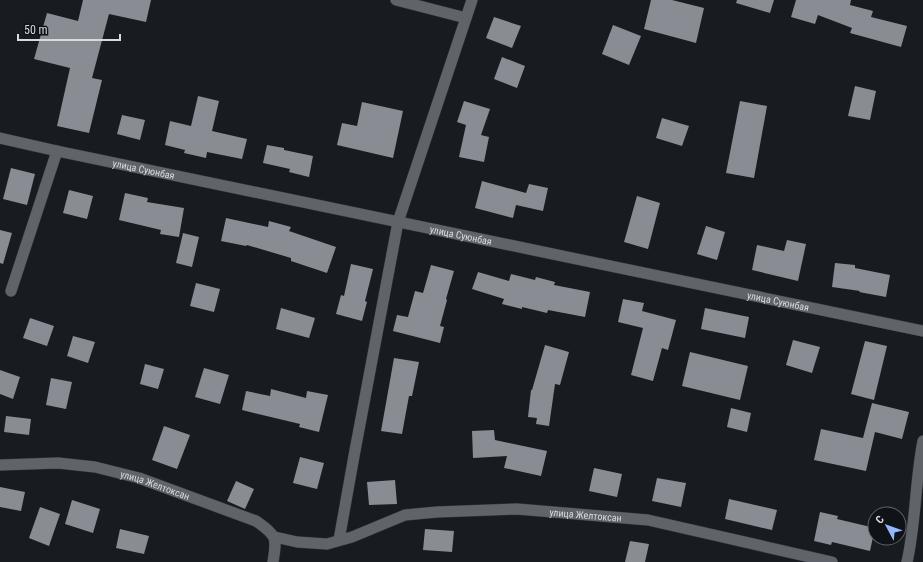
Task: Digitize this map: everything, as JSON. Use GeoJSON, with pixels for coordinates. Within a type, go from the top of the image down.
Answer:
{"type":"FeatureCollection","features":[{"type":"Feature","properties":{"kind":"street"},"geometry":{"type":"LineString","coordinates":[[396,0],[466,18]]}},
{"type":"Feature","properties":{"kind":"street"},"geometry":{"type":"LineString","coordinates":[[339,540],[398,222],[472,0]]}},
{"type":"Feature","properties":{"kind":"street","name":"улица Суюнбая"},"geometry":{"type":"LineString","coordinates":[[0,138],[923,331]]}},
{"type":"Feature","properties":{"kind":"street"},"geometry":{"type":"LineString","coordinates":[[11,291],[58,151]]}},
{"type":"Feature","properties":{"kind":"street"},"geometry":{"type":"LineString","coordinates":[[908,562],[911,546],[919,458],[923,441]]}},
{"type":"Feature","properties":{"kind":"street","name":"улица Желтоксан"},"geometry":{"type":"LineString","coordinates":[[0,465],[58,463],[95,467],[117,472],[139,478],[256,521],[275,537],[297,542],[328,544],[352,537],[404,516],[437,512],[517,509],[648,520],[832,562]]}},
{"type":"Feature","properties":{"kind":"street"},"geometry":{"type":"LineString","coordinates":[[273,562],[275,537]]}},
{"type":"Feature","properties":{"kind":"building"},"geometry":{"type":"Polygon","coordinates":[[[83,0],[151,0],[146,22],[109,14],[92,78],[102,80],[89,133],[57,126],[70,68],[34,59],[47,13],[78,21],[83,0]]]}},
{"type":"Feature","properties":{"kind":"building"},"geometry":{"type":"Polygon","coordinates":[[[651,0],[672,0],[704,8],[696,43],[644,29],[651,0]]]}},
{"type":"Feature","properties":{"kind":"building"},"geometry":{"type":"Polygon","coordinates":[[[737,0],[774,0],[770,13],[736,3],[737,0]]]}},
{"type":"Feature","properties":{"kind":"building"},"geometry":{"type":"Polygon","coordinates":[[[796,0],[851,0],[850,5],[873,11],[871,17],[907,26],[901,47],[850,33],[852,28],[818,15],[815,24],[791,17],[796,0]]]}},
{"type":"Feature","properties":{"kind":"building"},"geometry":{"type":"Polygon","coordinates":[[[494,17],[521,26],[512,48],[486,38],[494,17]]]}},
{"type":"Feature","properties":{"kind":"building"},"geometry":{"type":"Polygon","coordinates":[[[613,25],[641,36],[629,65],[602,54],[613,25]]]}},
{"type":"Feature","properties":{"kind":"building"},"geometry":{"type":"Polygon","coordinates":[[[502,57],[525,66],[517,88],[494,79],[502,57]]]}},
{"type":"Feature","properties":{"kind":"building"},"geometry":{"type":"Polygon","coordinates":[[[855,86],[876,91],[870,120],[848,116],[855,86]]]}},
{"type":"Feature","properties":{"kind":"building"},"geometry":{"type":"Polygon","coordinates":[[[198,96],[219,101],[212,131],[247,139],[242,159],[207,152],[206,158],[184,153],[185,150],[165,145],[170,121],[191,126],[198,96]]]}},
{"type":"Feature","properties":{"kind":"building"},"geometry":{"type":"Polygon","coordinates":[[[464,101],[490,109],[481,135],[489,137],[484,162],[459,157],[466,125],[457,122],[464,101]]]}},
{"type":"Feature","properties":{"kind":"building"},"geometry":{"type":"Polygon","coordinates":[[[740,101],[767,106],[754,178],[726,173],[740,101]]]}},
{"type":"Feature","properties":{"kind":"building"},"geometry":{"type":"Polygon","coordinates":[[[362,102],[403,111],[393,158],[337,145],[342,123],[357,126],[362,102]]]}},
{"type":"Feature","properties":{"kind":"building"},"geometry":{"type":"Polygon","coordinates":[[[122,115],[145,120],[140,140],[117,134],[122,115]]]}},
{"type":"Feature","properties":{"kind":"building"},"geometry":{"type":"Polygon","coordinates":[[[662,118],[689,126],[682,146],[656,138],[662,118]]]}},
{"type":"Feature","properties":{"kind":"building"},"geometry":{"type":"Polygon","coordinates":[[[267,145],[313,156],[309,177],[289,172],[290,169],[263,163],[267,145]]]}},
{"type":"Feature","properties":{"kind":"building"},"geometry":{"type":"Polygon","coordinates":[[[11,168],[35,174],[27,205],[3,199],[11,168]]]}},
{"type":"Feature","properties":{"kind":"building"},"geometry":{"type":"Polygon","coordinates":[[[482,181],[526,193],[529,184],[548,188],[543,211],[516,205],[513,218],[475,208],[482,181]]]}},
{"type":"Feature","properties":{"kind":"building"},"geometry":{"type":"Polygon","coordinates":[[[69,190],[93,196],[87,219],[63,213],[69,190]]]}},
{"type":"Feature","properties":{"kind":"building"},"geometry":{"type":"Polygon","coordinates":[[[125,193],[148,198],[147,202],[184,208],[179,237],[160,234],[161,230],[119,220],[125,193]]]}},
{"type":"Feature","properties":{"kind":"building"},"geometry":{"type":"Polygon","coordinates":[[[637,196],[660,203],[648,249],[624,242],[637,196]]]}},
{"type":"Feature","properties":{"kind":"building"},"geometry":{"type":"Polygon","coordinates":[[[226,218],[268,227],[269,221],[291,227],[289,231],[336,247],[327,273],[291,261],[291,258],[247,245],[221,241],[226,218]]]}},
{"type":"Feature","properties":{"kind":"building"},"geometry":{"type":"Polygon","coordinates":[[[706,226],[725,232],[717,260],[697,254],[706,226]]]}},
{"type":"Feature","properties":{"kind":"building"},"geometry":{"type":"Polygon","coordinates":[[[0,230],[12,233],[3,264],[0,263],[0,230]]]}},
{"type":"Feature","properties":{"kind":"building"},"geometry":{"type":"Polygon","coordinates":[[[183,233],[199,237],[192,267],[176,263],[183,233]]]}},
{"type":"Feature","properties":{"kind":"building"},"geometry":{"type":"Polygon","coordinates":[[[787,240],[806,244],[798,281],[752,270],[757,245],[784,251],[787,240]]]}},
{"type":"Feature","properties":{"kind":"building"},"geometry":{"type":"Polygon","coordinates":[[[835,263],[855,265],[855,268],[890,275],[886,297],[832,287],[835,263]]]}},
{"type":"Feature","properties":{"kind":"building"},"geometry":{"type":"Polygon","coordinates":[[[351,264],[373,269],[365,301],[367,302],[362,321],[336,314],[341,295],[344,296],[351,264]]]}},
{"type":"Feature","properties":{"kind":"building"},"geometry":{"type":"Polygon","coordinates":[[[431,265],[454,271],[440,326],[444,327],[440,343],[393,331],[397,315],[408,317],[415,291],[423,293],[431,265]]]}},
{"type":"Feature","properties":{"kind":"building"},"geometry":{"type":"Polygon","coordinates":[[[478,272],[509,281],[511,274],[535,280],[536,277],[555,282],[554,285],[590,292],[585,317],[548,310],[547,313],[502,304],[504,299],[472,289],[478,272]]]}},
{"type":"Feature","properties":{"kind":"building"},"geometry":{"type":"Polygon","coordinates":[[[196,283],[220,289],[214,312],[190,306],[196,283]]]}},
{"type":"Feature","properties":{"kind":"building"},"geometry":{"type":"Polygon","coordinates":[[[623,299],[644,303],[642,311],[676,320],[668,350],[662,348],[653,381],[631,375],[643,328],[618,322],[623,299]]]}},
{"type":"Feature","properties":{"kind":"building"},"geometry":{"type":"Polygon","coordinates":[[[281,308],[315,318],[309,338],[276,329],[281,308]]]}},
{"type":"Feature","properties":{"kind":"building"},"geometry":{"type":"Polygon","coordinates":[[[705,308],[749,317],[745,338],[701,329],[705,308]]]}},
{"type":"Feature","properties":{"kind":"building"},"geometry":{"type":"Polygon","coordinates":[[[30,318],[54,326],[47,346],[23,338],[30,318]]]}},
{"type":"Feature","properties":{"kind":"building"},"geometry":{"type":"Polygon","coordinates":[[[73,336],[95,342],[88,363],[67,356],[73,336]]]}},
{"type":"Feature","properties":{"kind":"building"},"geometry":{"type":"Polygon","coordinates":[[[793,340],[820,347],[812,373],[786,365],[793,340]]]}},
{"type":"Feature","properties":{"kind":"building"},"geometry":{"type":"Polygon","coordinates":[[[865,341],[887,346],[874,400],[851,394],[865,341]]]}},
{"type":"Feature","properties":{"kind":"building"},"geometry":{"type":"Polygon","coordinates":[[[545,345],[569,352],[560,385],[555,384],[549,426],[536,424],[537,418],[528,417],[531,390],[545,345]]]}},
{"type":"Feature","properties":{"kind":"building"},"geometry":{"type":"Polygon","coordinates":[[[690,352],[748,366],[740,400],[682,386],[690,352]]]}},
{"type":"Feature","properties":{"kind":"building"},"geometry":{"type":"Polygon","coordinates":[[[394,358],[419,362],[412,396],[409,396],[402,434],[381,431],[394,358]]]}},
{"type":"Feature","properties":{"kind":"building"},"geometry":{"type":"Polygon","coordinates":[[[145,364],[164,369],[158,389],[140,384],[145,364]]]}},
{"type":"Feature","properties":{"kind":"building"},"geometry":{"type":"Polygon","coordinates":[[[204,368],[229,375],[220,404],[195,397],[204,368]]]}},
{"type":"Feature","properties":{"kind":"building"},"geometry":{"type":"Polygon","coordinates":[[[0,370],[20,377],[13,399],[0,394],[0,370]]]}},
{"type":"Feature","properties":{"kind":"building"},"geometry":{"type":"Polygon","coordinates":[[[51,378],[72,382],[66,409],[46,405],[51,378]]]}},
{"type":"Feature","properties":{"kind":"building"},"geometry":{"type":"Polygon","coordinates":[[[271,389],[306,398],[307,391],[328,395],[319,432],[299,427],[300,424],[242,410],[246,391],[270,396],[271,389]]]}},
{"type":"Feature","properties":{"kind":"building"},"geometry":{"type":"Polygon","coordinates":[[[872,403],[909,412],[902,439],[875,432],[866,471],[814,460],[821,429],[863,438],[872,403]]]}},
{"type":"Feature","properties":{"kind":"building"},"geometry":{"type":"Polygon","coordinates":[[[731,408],[751,413],[747,432],[727,427],[731,408]]]}},
{"type":"Feature","properties":{"kind":"building"},"geometry":{"type":"Polygon","coordinates":[[[6,416],[31,419],[29,435],[4,432],[6,416]]]}},
{"type":"Feature","properties":{"kind":"building"},"geometry":{"type":"Polygon","coordinates":[[[164,426],[190,435],[177,469],[152,460],[164,426]]]}},
{"type":"Feature","properties":{"kind":"building"},"geometry":{"type":"Polygon","coordinates":[[[494,430],[495,440],[547,451],[541,476],[504,468],[507,456],[473,458],[472,431],[494,430]]]}},
{"type":"Feature","properties":{"kind":"building"},"geometry":{"type":"Polygon","coordinates":[[[300,457],[324,463],[317,489],[293,483],[300,457]]]}},
{"type":"Feature","properties":{"kind":"building"},"geometry":{"type":"Polygon","coordinates":[[[594,468],[622,474],[617,497],[589,491],[594,468]]]}},
{"type":"Feature","properties":{"kind":"building"},"geometry":{"type":"Polygon","coordinates":[[[657,478],[686,483],[681,507],[652,501],[657,478]]]}},
{"type":"Feature","properties":{"kind":"building"},"geometry":{"type":"Polygon","coordinates":[[[395,480],[397,504],[369,505],[367,482],[395,480]]]}},
{"type":"Feature","properties":{"kind":"building"},"geometry":{"type":"Polygon","coordinates":[[[236,481],[254,489],[245,509],[227,501],[236,481]]]}},
{"type":"Feature","properties":{"kind":"building"},"geometry":{"type":"Polygon","coordinates":[[[0,487],[25,492],[21,511],[0,507],[0,487]]]}},
{"type":"Feature","properties":{"kind":"building"},"geometry":{"type":"Polygon","coordinates":[[[729,499],[777,510],[772,530],[725,519],[729,499]]]}},
{"type":"Feature","properties":{"kind":"building"},"geometry":{"type":"Polygon","coordinates":[[[72,500],[100,509],[93,533],[65,524],[72,500]]]}},
{"type":"Feature","properties":{"kind":"building"},"geometry":{"type":"Polygon","coordinates":[[[40,507],[60,514],[49,546],[29,538],[40,507]]]}},
{"type":"Feature","properties":{"kind":"building"},"geometry":{"type":"Polygon","coordinates":[[[820,512],[838,516],[837,519],[867,526],[867,546],[871,546],[870,551],[832,542],[831,545],[814,541],[820,512]]]}},
{"type":"Feature","properties":{"kind":"building"},"geometry":{"type":"Polygon","coordinates":[[[120,529],[149,536],[144,554],[116,548],[120,529]]]}},
{"type":"Feature","properties":{"kind":"building"},"geometry":{"type":"Polygon","coordinates":[[[425,529],[454,531],[452,552],[423,550],[425,529]]]}},
{"type":"Feature","properties":{"kind":"building"},"geometry":{"type":"Polygon","coordinates":[[[630,541],[649,544],[645,562],[625,562],[630,541]]]}}]}
